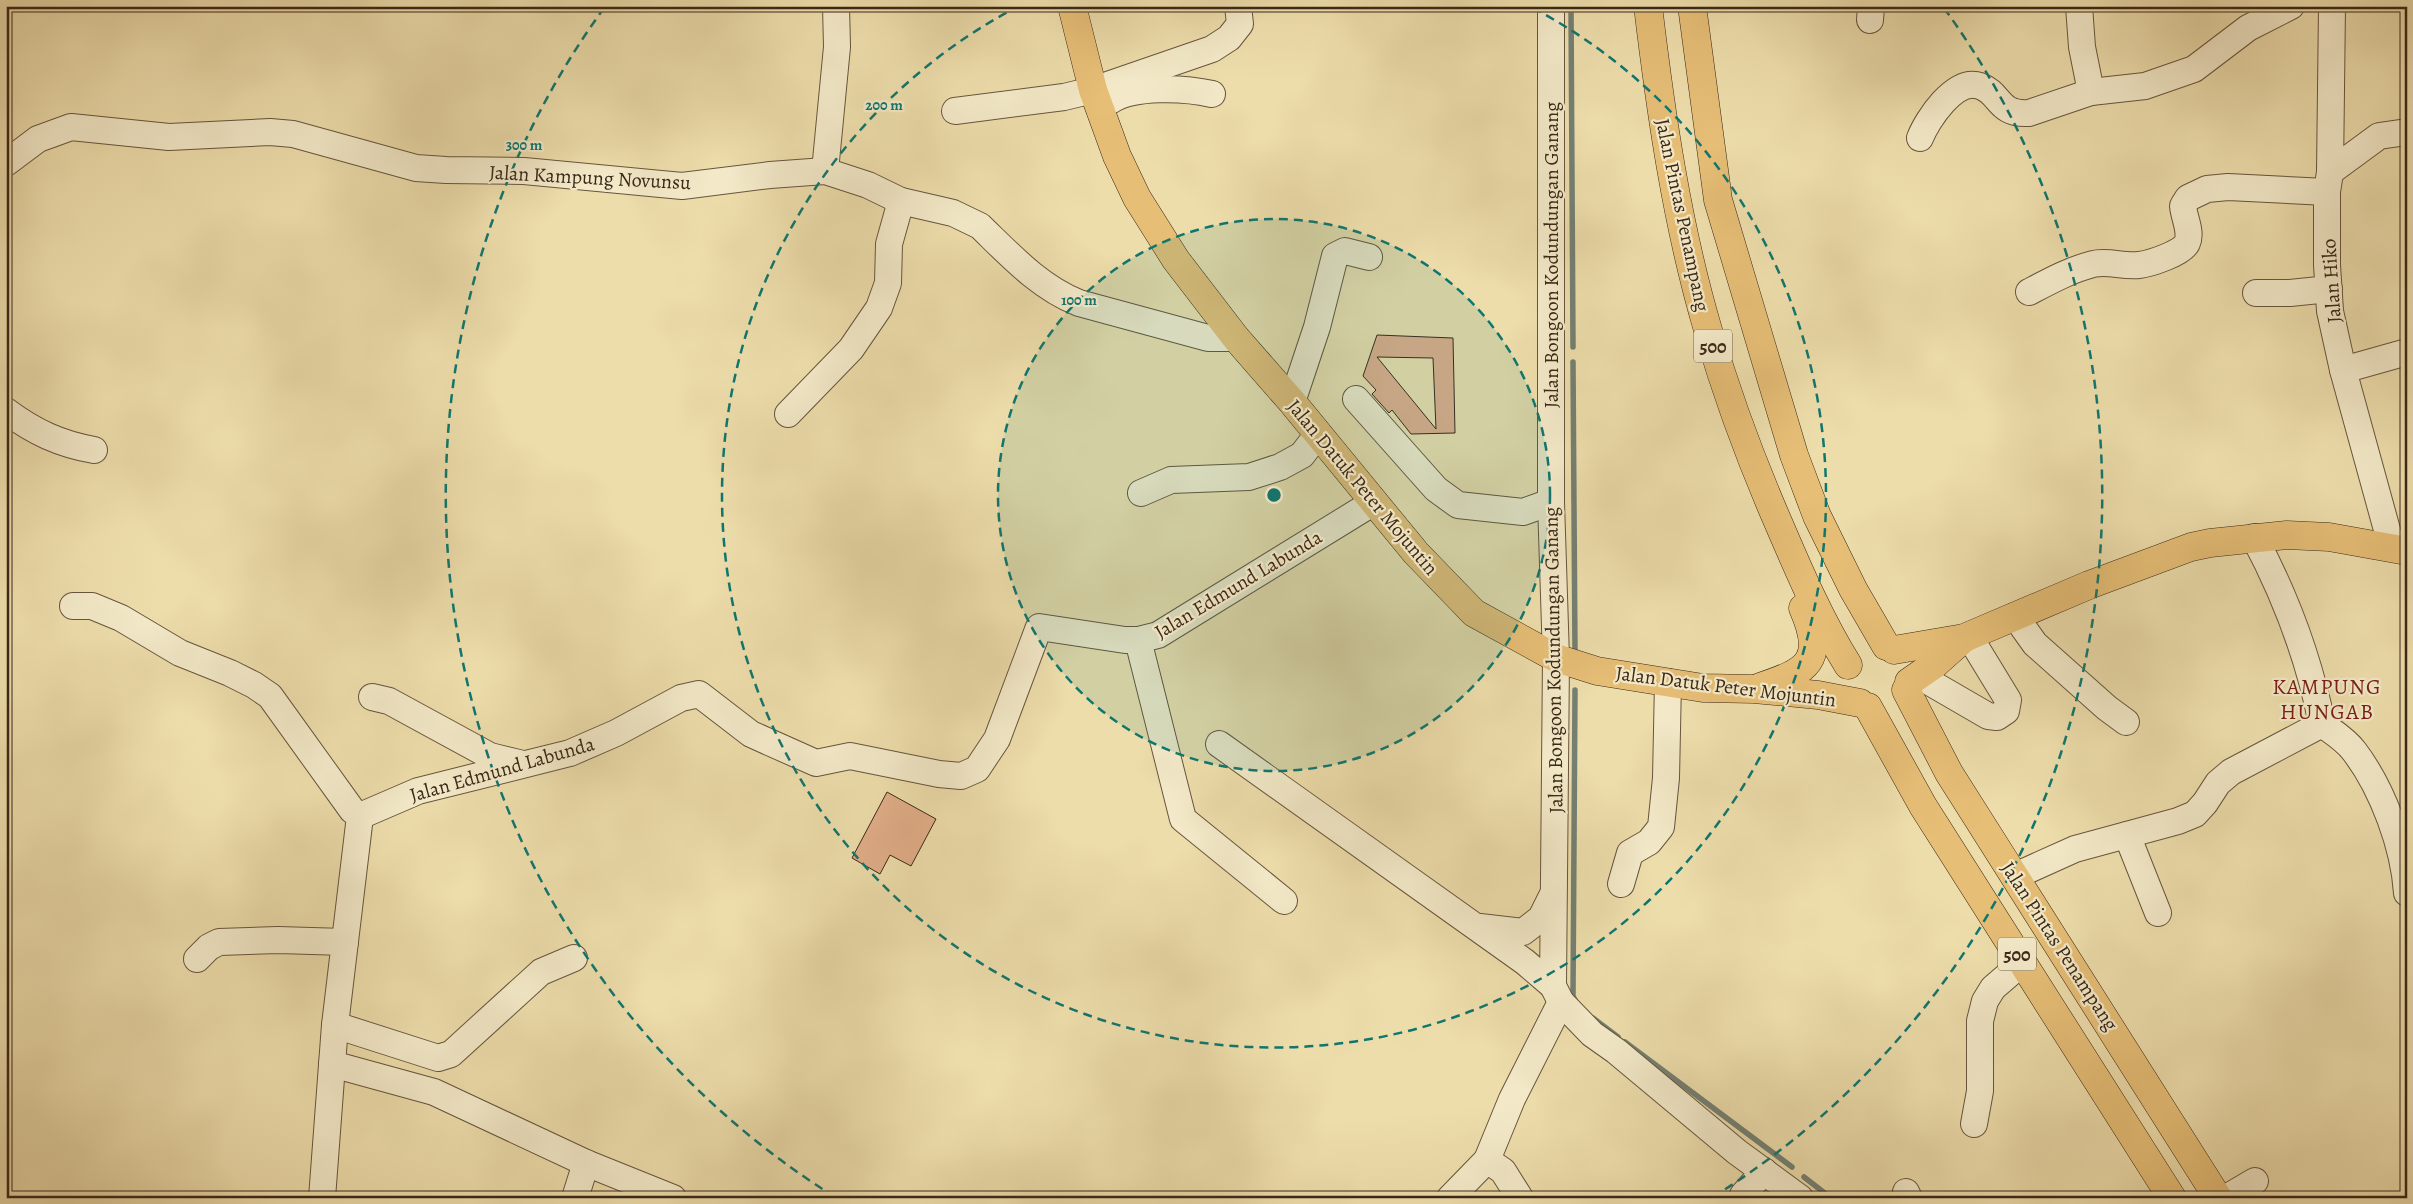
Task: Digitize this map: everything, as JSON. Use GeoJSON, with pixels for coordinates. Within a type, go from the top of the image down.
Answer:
{"type":"FeatureCollection","features":[{"type":"Feature","properties":{"kind":"main road","name":"Jalan Datuk Peter Mojuntin"},"geometry":{"type":"LineString","coordinates":[[1072,6],[1096,99],[1117,156],[1137,198],[1176,260],[1236,338],[1292,402],[1416,553],[1474,613],[1556,658],[1596,671],[1704,688],[1754,688],[1818,695],[1864,705]]}},
{"type":"Feature","properties":{"kind":"main road","name":"Jalan Pintas Penampang"},"geometry":{"type":"LineString","coordinates":[[1648,6],[1659,97],[1690,258],[1708,331],[1755,470],[1819,613],[1848,665]]}},
{"type":"Feature","properties":{"kind":"main road","name":"Jalan Pintas Penampang"},"geometry":{"type":"LineString","coordinates":[[1692,6],[1718,200],[1789,436],[1817,516],[1853,588],[1890,648]]}},
{"type":"Feature","properties":{"kind":"main road"},"geometry":{"type":"LineString","coordinates":[[1754,688],[1791,677],[1803,669],[1813,650],[1810,624],[1784,566],[1770,525],[1768,498]]}},
{"type":"Feature","properties":{"kind":"main road"},"geometry":{"type":"LineString","coordinates":[[1848,665],[1853,657],[1868,646],[1890,648],[1966,637],[2089,585],[2191,547],[2287,535],[2328,537],[2399,550]]}},
{"type":"Feature","properties":{"kind":"main road"},"geometry":{"type":"LineString","coordinates":[[1864,705],[1886,707],[1894,704],[1911,683],[1966,637]]}},
{"type":"Feature","properties":{"kind":"main road","name":"500"},"geometry":{"type":"LineString","coordinates":[[1890,648],[1906,664],[1911,683]]}},
{"type":"Feature","properties":{"kind":"main road","name":"500"},"geometry":{"type":"LineString","coordinates":[[1848,665],[1846,679],[1848,688],[1864,705]]}},
{"type":"Feature","properties":{"kind":"main road","name":"Jalan Pintas Penampang"},"geometry":{"type":"LineString","coordinates":[[1911,683],[1949,773],[2218,1198]]}},
{"type":"Feature","properties":{"kind":"main road","name":"Jalan Pintas Penampang"},"geometry":{"type":"LineString","coordinates":[[1864,705],[1923,806],[2172,1198]]}},
{"type":"Feature","properties":{"kind":"street"},"geometry":{"type":"LineString","coordinates":[[825,171],[837,48],[836,6]]}},
{"type":"Feature","properties":{"kind":"street"},"geometry":{"type":"LineString","coordinates":[[1096,99],[1212,50],[1229,38],[1240,24],[1238,6]]}},
{"type":"Feature","properties":{"kind":"street","name":"Jalan Bongoon Kodundungan Ganang"},"geometry":{"type":"LineString","coordinates":[[1551,6],[1551,502],[1556,658],[1554,892],[1557,994]]}},
{"type":"Feature","properties":{"kind":"street"},"geometry":{"type":"LineString","coordinates":[[2079,6],[2082,47],[2091,92]]}},
{"type":"Feature","properties":{"kind":"street"},"geometry":{"type":"LineString","coordinates":[[1920,138],[1925,124],[1947,98],[1956,90],[1968,84],[1980,86],[2011,112],[2019,114],[2029,113],[2091,92],[2145,86],[2194,69],[2248,28],[2291,6]]}},
{"type":"Feature","properties":{"kind":"street","name":"Jalan Hiko"},"geometry":{"type":"LineString","coordinates":[[2332,6],[2328,182],[2330,311],[2343,370],[2399,550]]}},
{"type":"Feature","properties":{"kind":"street"},"geometry":{"type":"LineString","coordinates":[[955,111],[994,104],[1064,97],[1096,99],[1140,92],[1191,90],[1212,94]]}},
{"type":"Feature","properties":{"kind":"street","name":"Jalan Kampung Novunsu"},"geometry":{"type":"LineString","coordinates":[[6,163],[38,139],[70,128],[169,137],[255,132],[293,134],[416,168],[524,171],[682,186],[770,174],[825,171],[868,185],[901,201],[969,219],[980,226],[1042,282],[1060,295],[1073,301],[1208,338],[1236,338]]}},
{"type":"Feature","properties":{"kind":"street"},"geometry":{"type":"LineString","coordinates":[[2029,292],[2071,271],[2095,264],[2107,262],[2140,265],[2180,250],[2187,244],[2189,236],[2183,206],[2188,198],[2207,189],[2328,182],[2379,136],[2407,132]]}},
{"type":"Feature","properties":{"kind":"street"},"geometry":{"type":"LineString","coordinates":[[788,414],[847,354],[879,308],[888,284],[889,244],[901,201]]}},
{"type":"Feature","properties":{"kind":"street"},"geometry":{"type":"LineString","coordinates":[[1292,402],[1317,327],[1335,256],[1345,251],[1369,257]]}},
{"type":"Feature","properties":{"kind":"street"},"geometry":{"type":"LineString","coordinates":[[2256,293],[2290,293],[2329,289]]}},
{"type":"Feature","properties":{"kind":"street"},"geometry":{"type":"LineString","coordinates":[[2343,370],[2407,352]]}},
{"type":"Feature","properties":{"kind":"street"},"geometry":{"type":"LineString","coordinates":[[1356,399],[1436,488],[1458,505],[1523,512],[1551,502]]}},
{"type":"Feature","properties":{"kind":"street"},"geometry":{"type":"LineString","coordinates":[[6,411],[30,429],[48,438],[70,446],[94,450]]}},
{"type":"Feature","properties":{"kind":"street"},"geometry":{"type":"LineString","coordinates":[[1141,493],[1171,480],[1249,477],[1280,467],[1302,455],[1318,434]]}},
{"type":"Feature","properties":{"kind":"street","name":"Jalan Edmund Labunda"},"geometry":{"type":"LineString","coordinates":[[360,816],[418,791],[589,746],[681,698],[699,694],[751,734],[816,763],[850,756],[939,774],[961,776],[977,769],[997,739],[1039,627],[1138,640],[1165,631],[1374,502]]}},
{"type":"Feature","properties":{"kind":"street"},"geometry":{"type":"LineString","coordinates":[[2254,538],[2275,578],[2303,649],[2314,685],[2322,724],[2354,751],[2385,806],[2402,857],[2407,893]]}},
{"type":"Feature","properties":{"kind":"street"},"geometry":{"type":"LineString","coordinates":[[72,606],[92,606],[121,618],[180,653],[230,673],[262,690],[270,696],[285,715],[352,810],[360,816],[335,1025],[322,1198]]}},
{"type":"Feature","properties":{"kind":"street"},"geometry":{"type":"LineString","coordinates":[[2015,616],[2035,644],[2107,708],[2126,722]]}},
{"type":"Feature","properties":{"kind":"street"},"geometry":{"type":"LineString","coordinates":[[1911,683],[1988,716],[1997,717],[2006,711],[2008,700],[1966,637]]}},
{"type":"Feature","properties":{"kind":"street"},"geometry":{"type":"LineString","coordinates":[[1138,640],[1183,819],[1284,902]]}},
{"type":"Feature","properties":{"kind":"street"},"geometry":{"type":"LineString","coordinates":[[1621,884],[1630,853],[1649,842],[1661,827],[1666,778],[1668,682]]}},
{"type":"Feature","properties":{"kind":"street"},"geometry":{"type":"LineString","coordinates":[[372,697],[389,701],[490,756],[522,764]]}},
{"type":"Feature","properties":{"kind":"street"},"geometry":{"type":"LineString","coordinates":[[2015,876],[2075,849],[2127,836],[2195,814],[2218,783],[2231,772],[2322,724]]}},
{"type":"Feature","properties":{"kind":"street"},"geometry":{"type":"LineString","coordinates":[[1219,744],[1524,962],[1557,994],[1592,1034],[1737,1152],[1800,1198]]}},
{"type":"Feature","properties":{"kind":"street"},"geometry":{"type":"LineString","coordinates":[[2127,836],[2158,913]]}},
{"type":"Feature","properties":{"kind":"street"},"geometry":{"type":"LineString","coordinates":[[1474,926],[1522,932],[1541,918],[1554,892]]}},
{"type":"Feature","properties":{"kind":"street"},"geometry":{"type":"LineString","coordinates":[[197,959],[209,947],[219,942],[278,940],[345,942]]}},
{"type":"Feature","properties":{"kind":"street"},"geometry":{"type":"LineString","coordinates":[[335,1025],[438,1058],[451,1054],[541,972],[574,958]]}},
{"type":"Feature","properties":{"kind":"street"},"geometry":{"type":"LineString","coordinates":[[1974,1124],[1980,1091],[1980,1021],[1985,1001],[1993,988],[2022,963]]}},
{"type":"Feature","properties":{"kind":"street"},"geometry":{"type":"LineString","coordinates":[[1450,1198],[1487,1160],[1557,994]]}},
{"type":"Feature","properties":{"kind":"street"},"geometry":{"type":"LineString","coordinates":[[332,1064],[434,1092],[586,1163],[673,1198]]}},
{"type":"Feature","properties":{"kind":"street"},"geometry":{"type":"LineString","coordinates":[[1487,1160],[1503,1171],[1520,1198]]}},
{"type":"Feature","properties":{"kind":"street"},"geometry":{"type":"LineString","coordinates":[[575,1198],[586,1163]]}},
{"type":"Feature","properties":{"kind":"street"},"geometry":{"type":"LineString","coordinates":[[1743,1198],[1742,1195],[1764,1171]]}},
{"type":"Feature","properties":{"kind":"street"},"geometry":{"type":"LineString","coordinates":[[2226,1198],[2255,1181]]}},
{"type":"Feature","properties":{"kind":"building"},"geometry":{"type":"Polygon","coordinates":[[[1377,335],[1453,338],[1455,433],[1411,434],[1392,410],[1389,413],[1372,394],[1376,390],[1363,376],[1377,335]],[[1377,357],[1436,429],[1433,358],[1377,357]]]}},
{"type":"Feature","properties":{"kind":"building"},"geometry":{"type":"Polygon","coordinates":[[[887,792],[936,819],[911,866],[890,855],[880,874],[852,858],[887,792]]]}},
{"type":"Feature","properties":{"kind":"waterway"},"geometry":{"type":"LineString","coordinates":[[1571,6],[1573,347]]}},
{"type":"Feature","properties":{"kind":"waterway"},"geometry":{"type":"LineString","coordinates":[[1573,362],[1575,652]]}},
{"type":"Feature","properties":{"kind":"waterway"},"geometry":{"type":"LineString","coordinates":[[1575,690],[1573,996],[1576,1002]]}},
{"type":"Feature","properties":{"kind":"waterway"},"geometry":{"type":"LineString","coordinates":[[1593,1018],[1618,1037]]}},
{"type":"Feature","properties":{"kind":"waterway"},"geometry":{"type":"LineString","coordinates":[[1625,1042],[1792,1167]]}},
{"type":"Feature","properties":{"kind":"waterway"},"geometry":{"type":"LineString","coordinates":[[1804,1177],[1831,1198]]}},
{"type":"Feature","properties":{"kind":"district","name":"KAMPUNG HUNGAB"},"geometry":{"type":"Point","coordinates":[2327,698]}}]}
